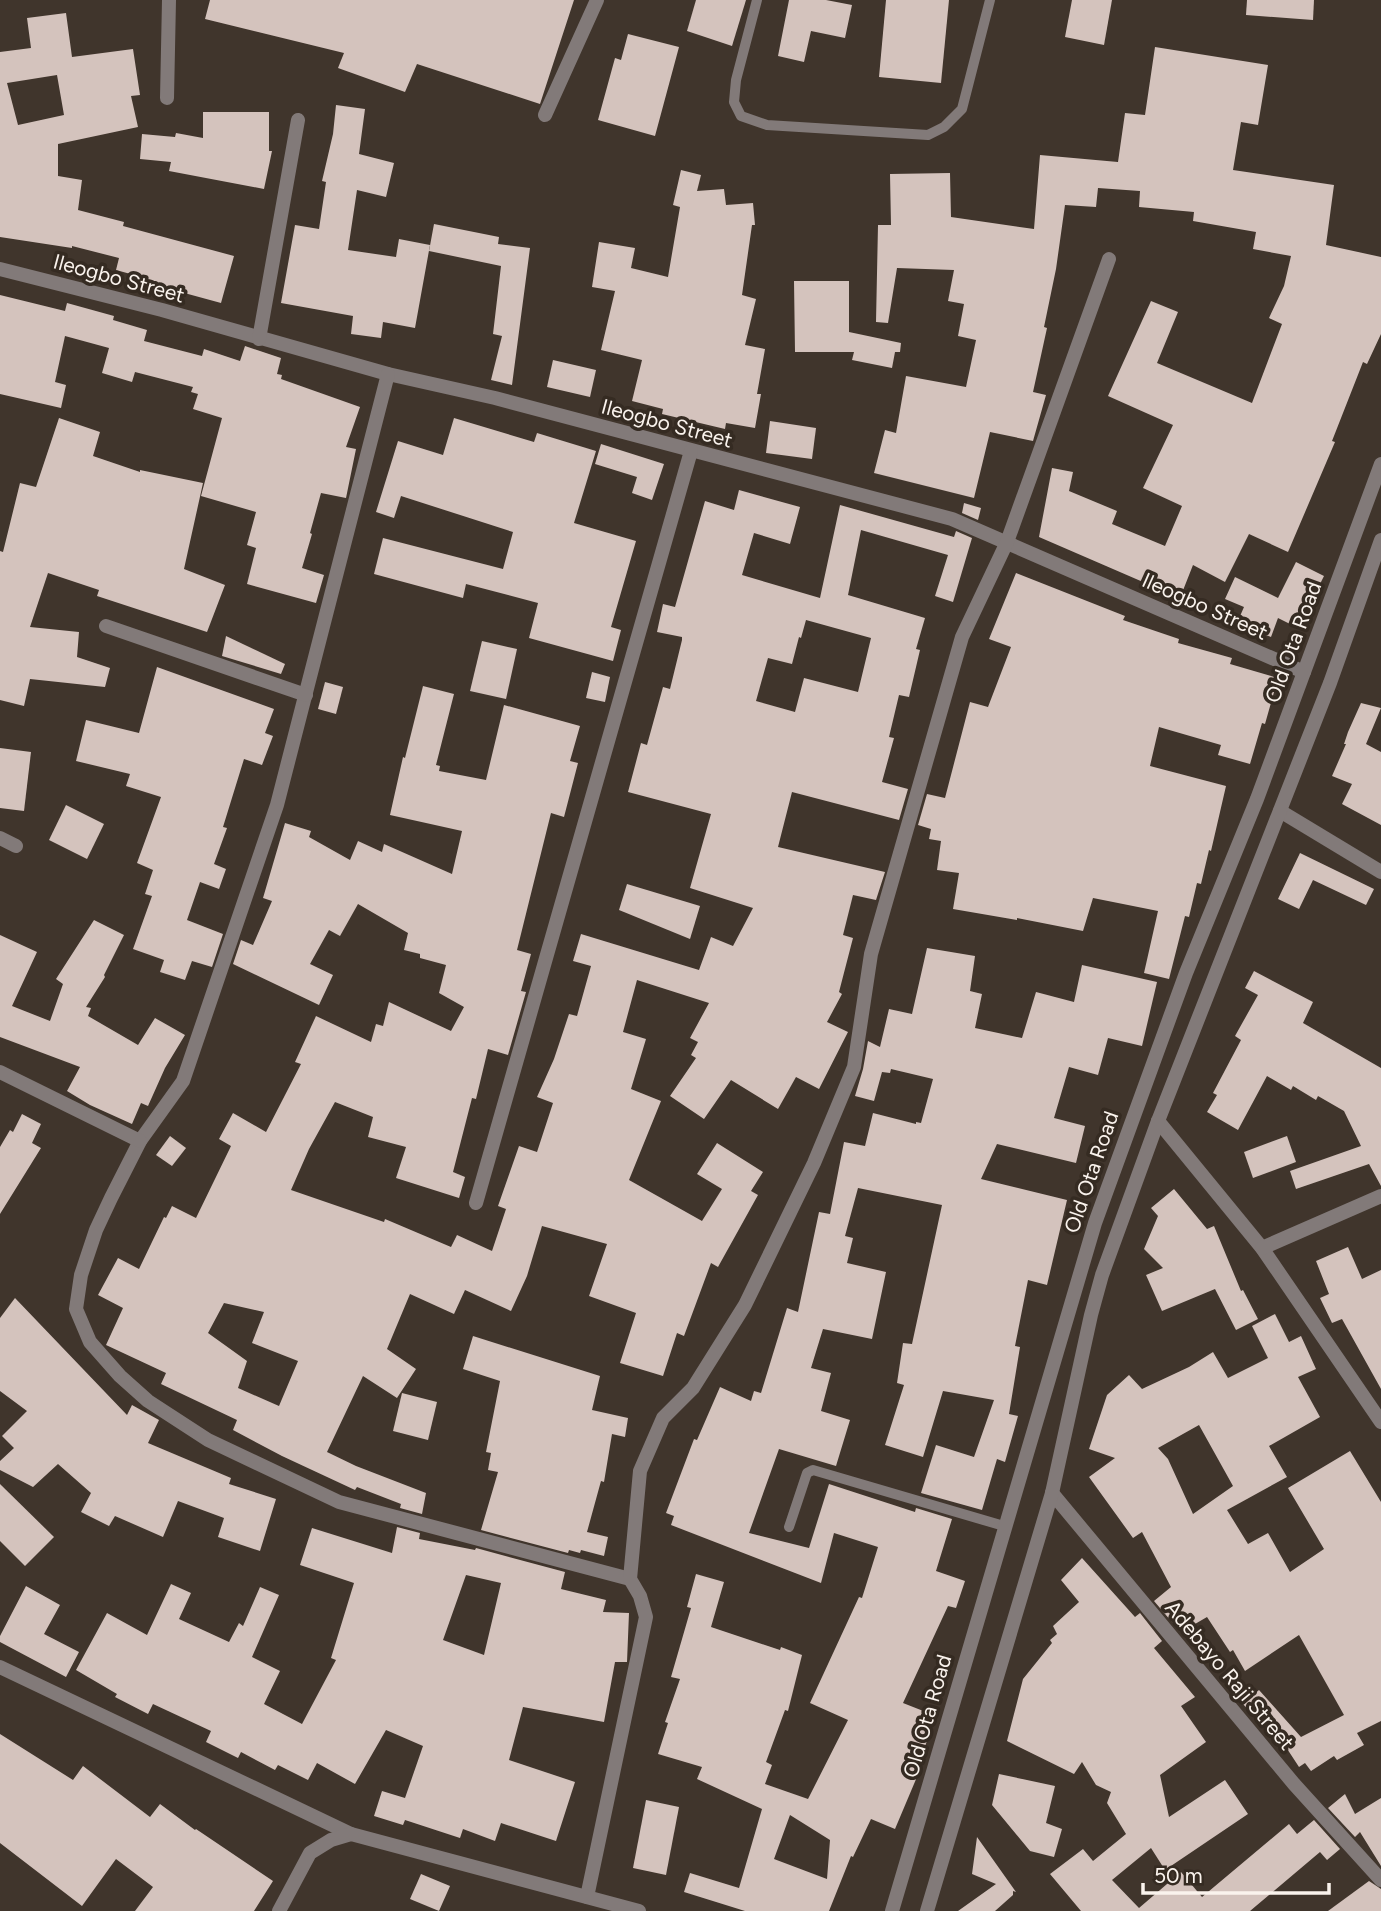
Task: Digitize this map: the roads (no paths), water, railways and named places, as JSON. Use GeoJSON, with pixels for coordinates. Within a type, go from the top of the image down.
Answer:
{"type":"FeatureCollection","features":[{"type":"Feature","properties":{"kind":"street"},"geometry":{"type":"LineString","coordinates":[[167,98],[169,0]]}},
{"type":"Feature","properties":{"kind":"street"},"geometry":{"type":"LineString","coordinates":[[545,115],[597,0]]}},
{"type":"Feature","properties":{"kind":"street"},"geometry":{"type":"LineString","coordinates":[[259,339],[298,120]]}},
{"type":"Feature","properties":{"kind":"street"},"geometry":{"type":"LineString","coordinates":[[587,1897],[646,1617],[640,1596],[631,1579],[640,1471],[663,1418],[693,1388],[745,1305],[814,1163],[854,1067],[871,954],[962,637],[1007,542],[1110,260]]}},
{"type":"Feature","properties":{"kind":"street","name":"Ileogbo Street"},"geometry":{"type":"LineString","coordinates":[[0,269],[162,310],[388,374],[495,398],[952,519],[1304,672]]}},
{"type":"Feature","properties":{"kind":"street"},"geometry":{"type":"LineString","coordinates":[[388,374],[277,805],[183,1081],[140,1142],[96,1230],[81,1275],[76,1309],[90,1342],[120,1376],[139,1393],[208,1440],[339,1502],[631,1579]]}},
{"type":"Feature","properties":{"kind":"street"},"geometry":{"type":"LineString","coordinates":[[476,1203],[691,451]]}},
{"type":"Feature","properties":{"kind":"street","name":"Old Ota Road"},"geometry":{"type":"LineString","coordinates":[[892,1911],[1094,1223],[1186,973],[1257,799],[1381,464]]}},
{"type":"Feature","properties":{"kind":"street"},"geometry":{"type":"LineString","coordinates":[[927,1911],[1052,1493],[1091,1315],[1158,1121],[1330,683],[1381,540]]}},
{"type":"Feature","properties":{"kind":"street"},"geometry":{"type":"LineString","coordinates":[[106,626],[306,695]]}},
{"type":"Feature","properties":{"kind":"street"},"geometry":{"type":"LineString","coordinates":[[1280,811],[1381,872]]}},
{"type":"Feature","properties":{"kind":"street"},"geometry":{"type":"LineString","coordinates":[[0,838],[16,846]]}},
{"type":"Feature","properties":{"kind":"street"},"geometry":{"type":"LineString","coordinates":[[0,1072],[140,1142]]}},
{"type":"Feature","properties":{"kind":"street"},"geometry":{"type":"LineString","coordinates":[[1158,1121],[1262,1248],[1381,1422]]}},
{"type":"Feature","properties":{"kind":"street"},"geometry":{"type":"LineString","coordinates":[[1262,1248],[1381,1196]]}},
{"type":"Feature","properties":{"kind":"street","name":"Adebayo Raji Street"},"geometry":{"type":"LineString","coordinates":[[1052,1493],[1294,1784],[1381,1880]]}},
{"type":"Feature","properties":{"kind":"street"},"geometry":{"type":"LineString","coordinates":[[0,1667],[351,1834],[639,1911]]}},
{"type":"Feature","properties":{"kind":"street"},"geometry":{"type":"LineString","coordinates":[[279,1911],[310,1853],[331,1840],[351,1834]]}},
{"type":"Feature","properties":{"kind":"lane"},"geometry":{"type":"LineString","coordinates":[[757,0],[736,79],[734,102],[741,116],[767,125],[928,135],[944,127],[962,109],[990,0]]}},
{"type":"Feature","properties":{"kind":"lane"},"geometry":{"type":"LineString","coordinates":[[789,1527],[807,1473],[813,1470],[1004,1526]]}}]}
